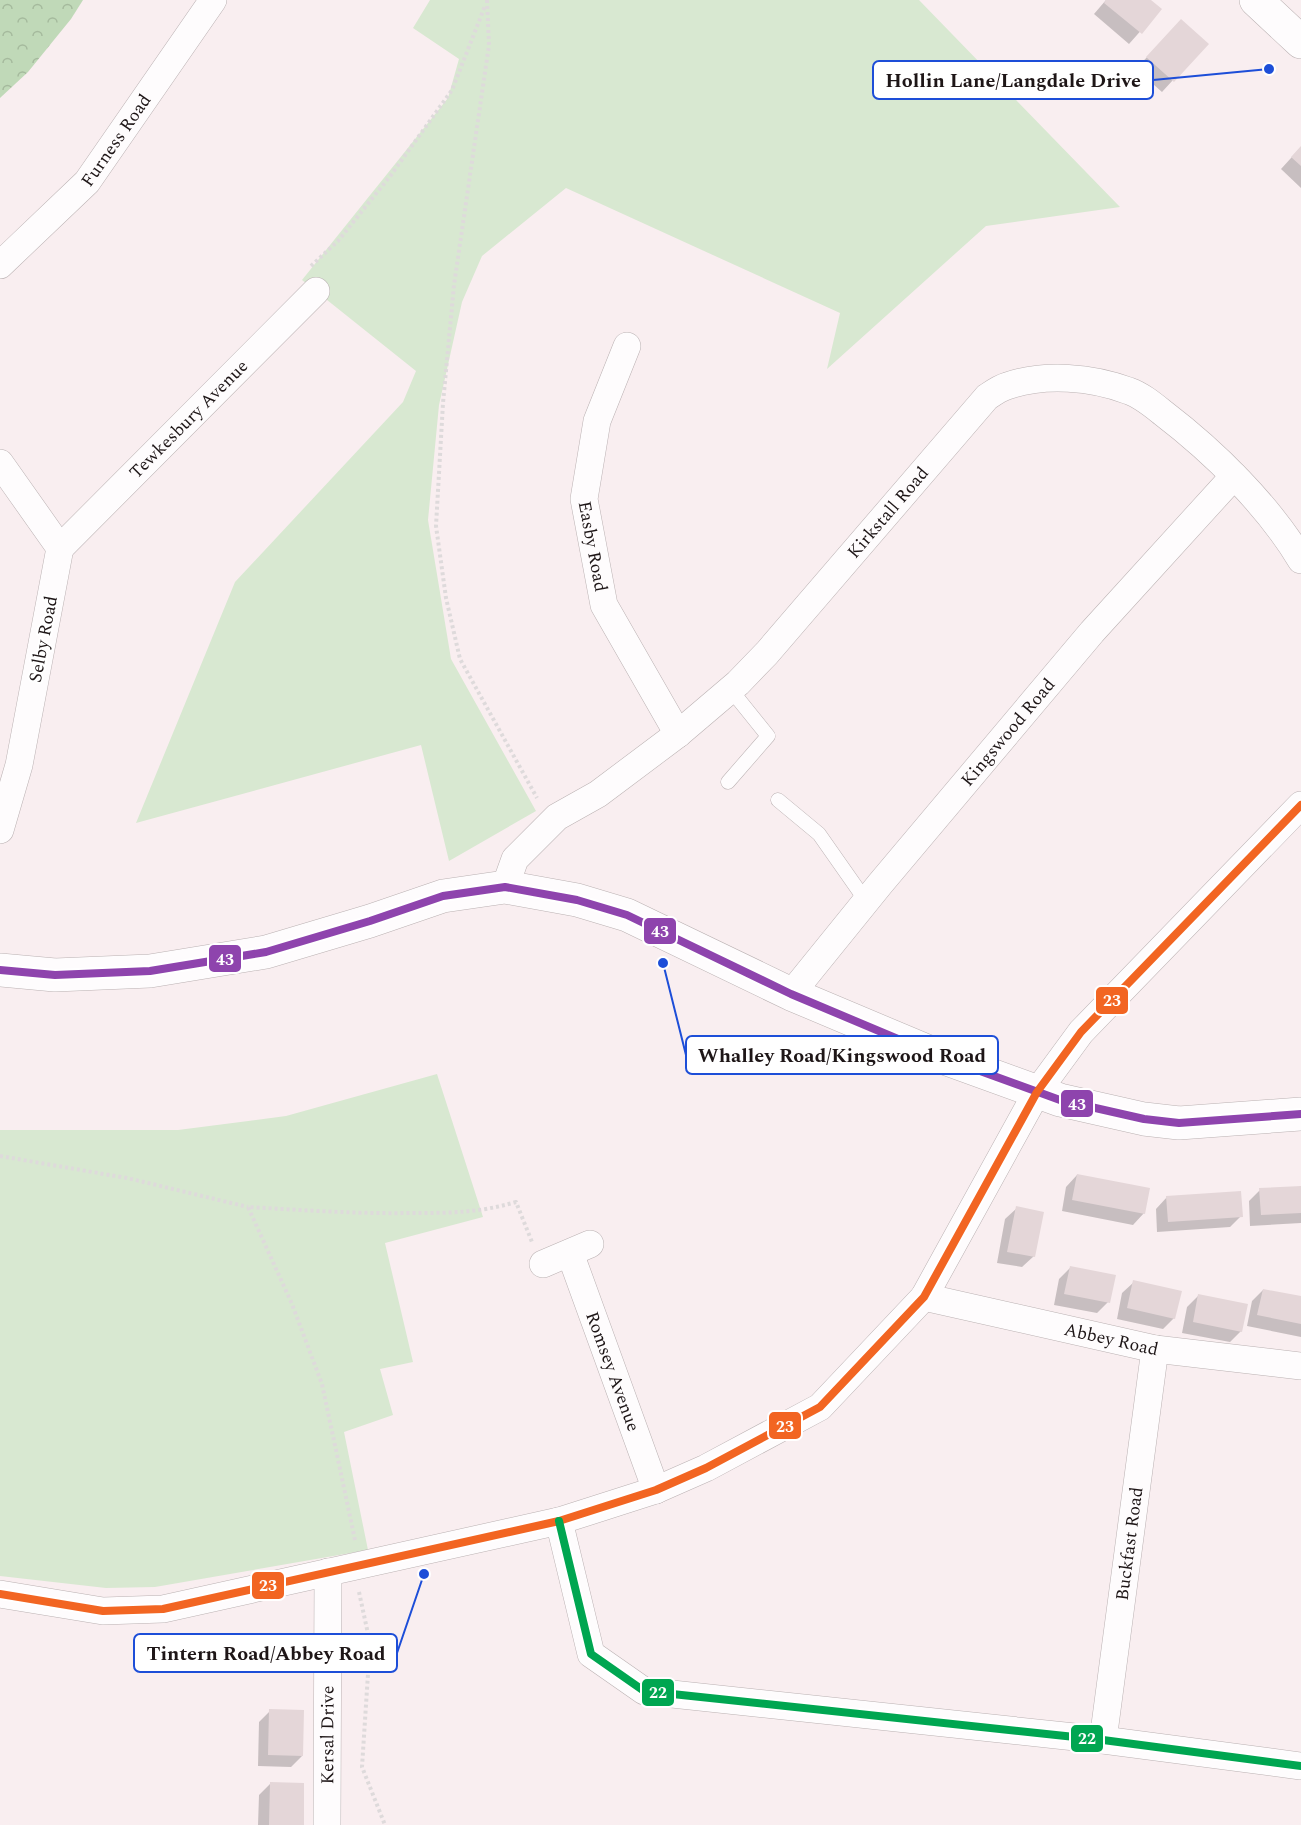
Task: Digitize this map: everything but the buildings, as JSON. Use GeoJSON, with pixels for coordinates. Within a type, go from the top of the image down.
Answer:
{"type":"FeatureCollection","features":[{"type":"Feature","properties":{"kind":"street","name":"Furness Road"},"geometry":{"type":"LineString","coordinates":[[0,266],[87,182],[213,0]]}},
{"type":"Feature","properties":{"kind":"street"},"geometry":{"type":"LineString","coordinates":[[1256,0],[1297,31]]}},
{"type":"Feature","properties":{"kind":"street","name":"Tewkesbury Avenue"},"geometry":{"type":"LineString","coordinates":[[60,548],[316,291]]}},
{"type":"Feature","properties":{"kind":"street","name":"Easby Road"},"geometry":{"type":"LineString","coordinates":[[627,346],[597,421],[584,499],[604,605],[678,734]]}},
{"type":"Feature","properties":{"kind":"street","name":"Kirkstall Road"},"geometry":{"type":"LineString","coordinates":[[505,887],[515,859],[557,817],[598,794],[678,734],[730,690],[767,653],[987,397],[1006,386],[1044,378],[1065,378],[1085,380],[1131,391],[1182,428],[1234,476],[1276,524],[1301,560]]}},
{"type":"Feature","properties":{"kind":"street"},"geometry":{"type":"LineString","coordinates":[[0,462],[60,548]]}},
{"type":"Feature","properties":{"kind":"street","name":"Kingswood Road"},"geometry":{"type":"LineString","coordinates":[[791,994],[1092,632],[1234,476]]}},
{"type":"Feature","properties":{"kind":"street","name":"Selby Road"},"geometry":{"type":"LineString","coordinates":[[0,830],[19,765],[60,548]]}},
{"type":"Feature","properties":{"kind":"street"},"geometry":{"type":"LineString","coordinates":[[0,1594],[103,1611],[163,1610],[560,1521],[656,1490],[706,1468],[820,1407],[924,1297],[1037,1092],[1081,1032],[1301,805]]}},
{"type":"Feature","properties":{"kind":"street"},"geometry":{"type":"LineString","coordinates":[[0,970],[55,975],[150,971],[266,952],[370,921],[443,896],[505,887],[577,900],[627,915],[791,994],[936,1055],[1060,1100],[1124,1115],[1179,1123],[1301,1114]]}},
{"type":"Feature","properties":{"kind":"street","name":"Romsey Avenue"},"geometry":{"type":"LineString","coordinates":[[543,1264],[580,1249],[656,1490]]}},
{"type":"Feature","properties":{"kind":"street","name":"Abbey Road"},"geometry":{"type":"LineString","coordinates":[[924,1297],[1155,1349],[1301,1366]]}},
{"type":"Feature","properties":{"kind":"street","name":"Buckfast Road"},"geometry":{"type":"LineString","coordinates":[[1103,1740],[1155,1349]]}},
{"type":"Feature","properties":{"kind":"street"},"geometry":{"type":"LineString","coordinates":[[560,1521],[591,1654],[644,1691],[1103,1740],[1301,1766]]}},
{"type":"Feature","properties":{"kind":"street","name":"Kersal Drive"},"geometry":{"type":"LineString","coordinates":[[327,1825],[347,1568]]}},
{"type":"Feature","properties":{"kind":"lane"},"geometry":{"type":"LineString","coordinates":[[729,782],[768,736],[730,690]]}},
{"type":"Feature","properties":{"kind":"lane"},"geometry":{"type":"LineString","coordinates":[[778,800],[819,834],[866,901]]}},
{"type":"Feature","properties":{"kind":"path"},"geometry":{"type":"LineString","coordinates":[[316,291],[303,276],[318,257],[338,242],[391,175],[452,90],[487,1]]}},
{"type":"Feature","properties":{"kind":"path"},"geometry":{"type":"LineString","coordinates":[[487,1],[489,45],[453,285],[436,526],[446,598],[460,659],[551,823]]}},
{"type":"Feature","properties":{"kind":"path"},"geometry":{"type":"LineString","coordinates":[[0,1156],[127,1178],[248,1207],[373,1214],[460,1213],[487,1211],[516,1202],[526,1230],[543,1264]]}},
{"type":"Feature","properties":{"kind":"path"},"geometry":{"type":"LineString","coordinates":[[248,1207],[292,1304],[322,1384],[347,1568],[370,1643],[362,1767],[385,1825]]}},
{"type":"Feature","properties":{"kind":"green space"},"geometry":{"type":"Polygon","coordinates":[[[0,0],[83,0],[71,19],[28,72],[0,98],[0,0]]]}},
{"type":"Feature","properties":{"kind":"green space"},"geometry":{"type":"Polygon","coordinates":[[[430,0],[919,0],[1120,207],[986,226],[827,369],[840,313],[566,188],[482,256],[462,302],[439,405],[428,520],[451,659],[536,811],[449,861],[421,745],[136,823],[235,582],[403,402],[416,371],[302,280],[448,98],[459,59],[413,28],[430,0]]]}},
{"type":"Feature","properties":{"kind":"green space"},"geometry":{"type":"Polygon","coordinates":[[[437,1074],[483,1217],[385,1243],[413,1362],[380,1369],[393,1415],[344,1432],[368,1550],[155,1587],[106,1588],[0,1576],[0,1130],[178,1130],[286,1116],[437,1074]]]}},
{"type":"Feature","properties":{"kind":"transit line","name":"23"},"geometry":{"type":"LineString","coordinates":[[0,1594],[103,1611],[163,1609],[559,1521],[656,1490],[706,1468],[820,1407],[924,1297],[1037,1092],[1081,1032],[1301,805]]}},
{"type":"Feature","properties":{"kind":"transit line","name":"43"},"geometry":{"type":"LineString","coordinates":[[0,970],[55,975],[150,971],[266,952],[370,921],[443,896],[505,887],[577,900],[627,915],[791,994],[936,1055],[1060,1100],[1144,1119],[1179,1123],[1301,1114]]}},
{"type":"Feature","properties":{"kind":"transit line","name":"22"},"geometry":{"type":"LineString","coordinates":[[559,1521],[591,1654],[644,1691],[1103,1740],[1301,1766]]}},
{"type":"Feature","properties":{"kind":"place","name":"Hollin Lane/Langdale Drive"},"geometry":{"type":"Point","coordinates":[1269,69]}},
{"type":"Feature","properties":{"kind":"place","name":"Whalley Road/Kingswood Road"},"geometry":{"type":"Point","coordinates":[663,963]}},
{"type":"Feature","properties":{"kind":"place","name":"Tintern Road/Abbey Road"},"geometry":{"type":"Point","coordinates":[424,1574]}}]}
